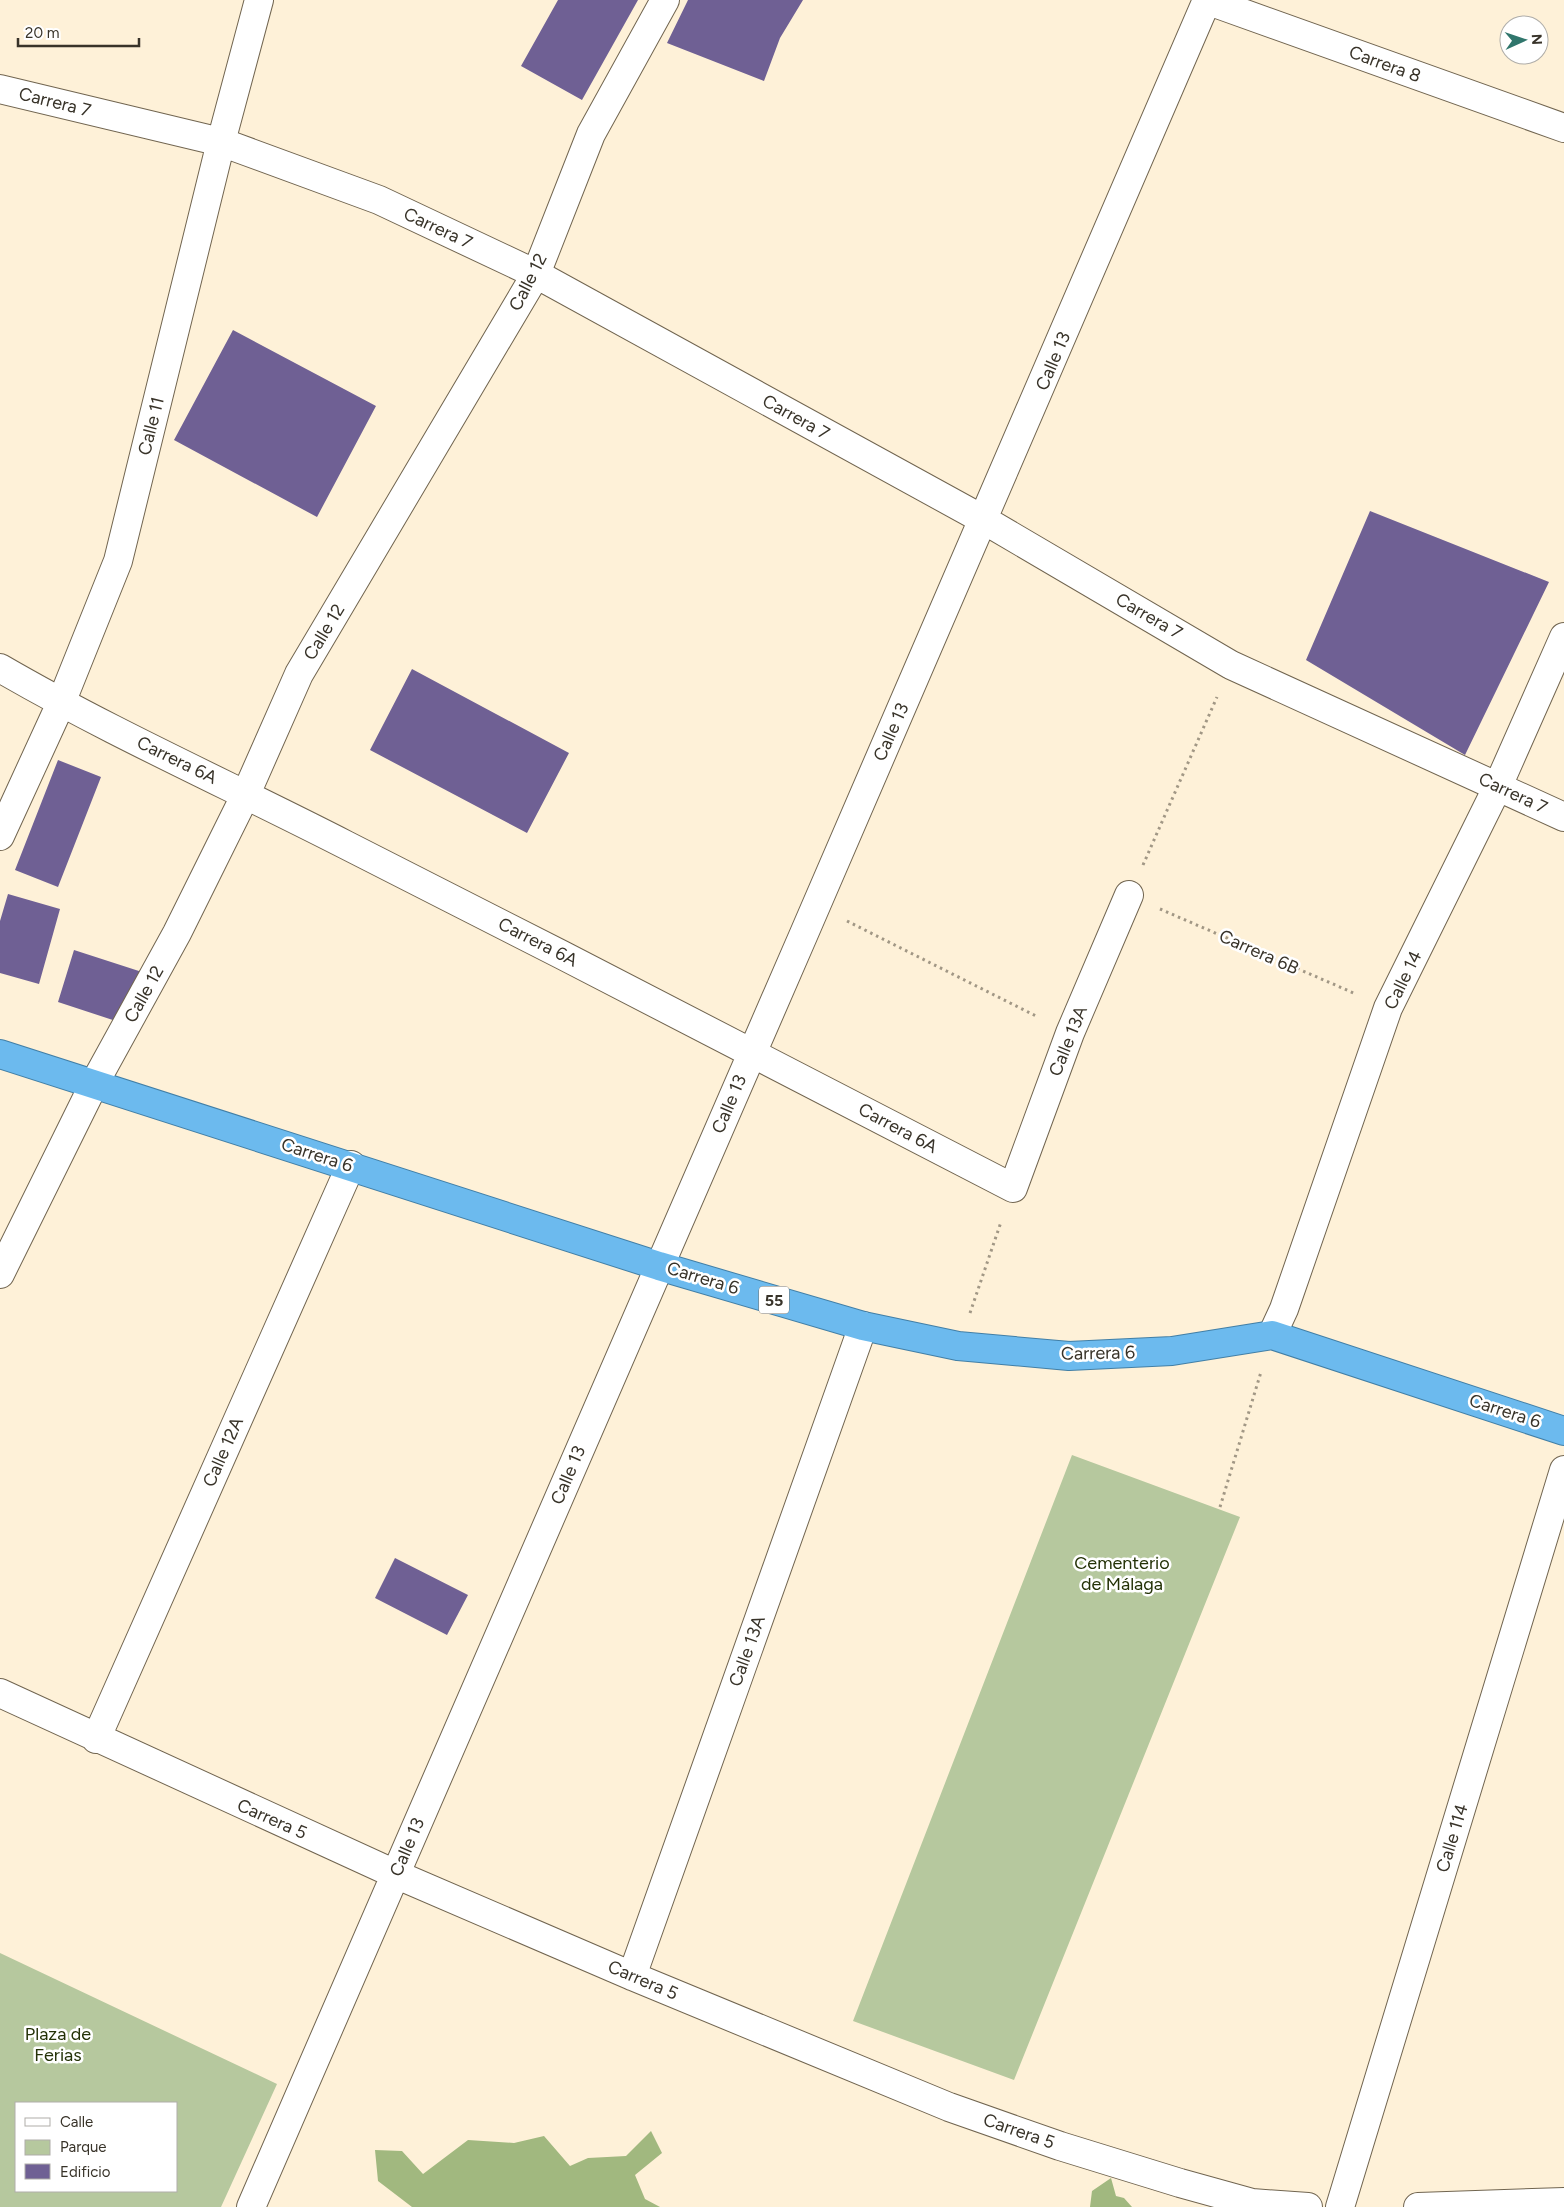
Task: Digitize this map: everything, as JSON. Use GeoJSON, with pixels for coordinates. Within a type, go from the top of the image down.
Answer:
{"type":"FeatureCollection","features":[{"type":"Feature","properties":{"kind":"highway","name":"Carrera 6"},"geometry":{"type":"LineString","coordinates":[[0,1054],[351,1165],[659,1266],[863,1326],[958,1346],[1069,1356],[1172,1351],[1272,1335],[1564,1431]]}},
{"type":"Feature","properties":{"kind":"street","name":"Calle 11"},"geometry":{"type":"LineString","coordinates":[[0,836],[61,703],[118,561],[221,142],[259,0]]}},
{"type":"Feature","properties":{"kind":"street","name":"Calle 12"},"geometry":{"type":"LineString","coordinates":[[0,1274],[94,1084],[177,933],[246,794],[299,674],[536,274],[590,134],[665,0]]}},
{"type":"Feature","properties":{"kind":"street","name":"Carrera 8"},"geometry":{"type":"LineString","coordinates":[[1207,0],[1564,128]]}},
{"type":"Feature","properties":{"kind":"street","name":"Calle 13"},"geometry":{"type":"LineString","coordinates":[[251,2207],[815,905],[984,520],[1207,0]]}},
{"type":"Feature","properties":{"kind":"street","name":"Carrera 7"},"geometry":{"type":"LineString","coordinates":[[0,88],[221,142],[379,200],[536,274],[984,520],[1231,664],[1564,817]]}},
{"type":"Feature","properties":{"kind":"street","name":"Calle 14"},"geometry":{"type":"LineString","coordinates":[[1272,1335],[1287,1300],[1388,1008],[1498,786],[1564,637]]}},
{"type":"Feature","properties":{"kind":"street"},"geometry":{"type":"LineString","coordinates":[[0,668],[61,703]]}},
{"type":"Feature","properties":{"kind":"street","name":"Carrera 6A"},"geometry":{"type":"LineString","coordinates":[[61,703],[246,794],[752,1051],[1013,1188]]}},
{"type":"Feature","properties":{"kind":"street","name":"Calle 13A"},"geometry":{"type":"LineString","coordinates":[[1013,1188],[1070,1033],[1129,896]]}},
{"type":"Feature","properties":{"kind":"street","name":"Calle 12A"},"geometry":{"type":"LineString","coordinates":[[96,1739],[351,1165]]}},
{"type":"Feature","properties":{"kind":"street","name":"Calle 13A"},"geometry":{"type":"LineString","coordinates":[[632,1976],[863,1326]]}},
{"type":"Feature","properties":{"kind":"street","name":"Calle 114"},"geometry":{"type":"LineString","coordinates":[[1340,2207],[1564,1470]]}},
{"type":"Feature","properties":{"kind":"street","name":"Carrera 5"},"geometry":{"type":"LineString","coordinates":[[0,1693],[96,1739],[395,1874],[632,1976],[949,2106],[1060,2146],[1180,2183],[1252,2203],[1308,2207]]}},
{"type":"Feature","properties":{"kind":"street"},"geometry":{"type":"LineString","coordinates":[[1418,2207],[1564,2202]]}},
{"type":"Feature","properties":{"kind":"path"},"geometry":{"type":"LineString","coordinates":[[1129,896],[1231,664]]}},
{"type":"Feature","properties":{"kind":"path","name":"Carrera 6B"},"geometry":{"type":"LineString","coordinates":[[1129,896],[1388,1008]]}},
{"type":"Feature","properties":{"kind":"path"},"geometry":{"type":"LineString","coordinates":[[815,905],[1070,1033]]}},
{"type":"Feature","properties":{"kind":"path"},"geometry":{"type":"LineString","coordinates":[[958,1346],[1013,1188]]}},
{"type":"Feature","properties":{"kind":"path"},"geometry":{"type":"LineString","coordinates":[[1220,1506],[1272,1335]]}},
{"type":"Feature","properties":{"kind":"green space","name":"Cementerio de Málaga"},"geometry":{"type":"Polygon","coordinates":[[[1072,1455],[1240,1517],[1014,2080],[853,2021],[1072,1455]]]}},
{"type":"Feature","properties":{"kind":"green space","name":"Plaza de Ferias"},"geometry":{"type":"Polygon","coordinates":[[[0,1953],[277,2084],[221,2207],[0,2207],[0,1953]]]}},
{"type":"Feature","properties":{"kind":"green space"},"geometry":{"type":"Polygon","coordinates":[[[651,2131],[662,2153],[635,2175],[645,2199],[660,2207],[412,2207],[378,2181],[375,2150],[402,2151],[423,2174],[468,2140],[514,2143],[544,2136],[570,2166],[588,2158],[626,2156],[651,2131]]]}},
{"type":"Feature","properties":{"kind":"green space"},"geometry":{"type":"Polygon","coordinates":[[[1111,2178],[1116,2196],[1124,2198],[1132,2207],[1090,2207],[1092,2191],[1111,2178]]]}},
{"type":"Feature","properties":{"kind":"building"},"geometry":{"type":"Polygon","coordinates":[[[558,0],[638,0],[582,100],[521,66],[558,0]]]}},
{"type":"Feature","properties":{"kind":"building"},"geometry":{"type":"Polygon","coordinates":[[[688,0],[803,0],[780,38],[764,81],[667,43],[688,0]]]}},
{"type":"Feature","properties":{"kind":"building"},"geometry":{"type":"Polygon","coordinates":[[[233,330],[376,406],[317,517],[174,440],[233,330]]]}},
{"type":"Feature","properties":{"kind":"building"},"geometry":{"type":"Polygon","coordinates":[[[1370,511],[1549,582],[1465,755],[1306,660],[1370,511]]]}},
{"type":"Feature","properties":{"kind":"building"},"geometry":{"type":"Polygon","coordinates":[[[412,669],[569,753],[527,833],[370,750],[412,669]]]}},
{"type":"Feature","properties":{"kind":"building"},"geometry":{"type":"Polygon","coordinates":[[[58,760],[101,777],[58,887],[15,870],[58,760]]]}},
{"type":"Feature","properties":{"kind":"building"},"geometry":{"type":"Polygon","coordinates":[[[8,894],[60,909],[39,984],[0,973],[0,921],[8,894]]]}},
{"type":"Feature","properties":{"kind":"building"},"geometry":{"type":"Polygon","coordinates":[[[74,950],[142,972],[125,1024],[58,1002],[74,950]]]}},
{"type":"Feature","properties":{"kind":"building"},"geometry":{"type":"Polygon","coordinates":[[[395,1558],[468,1595],[447,1635],[375,1598],[395,1558]]]}}]}
